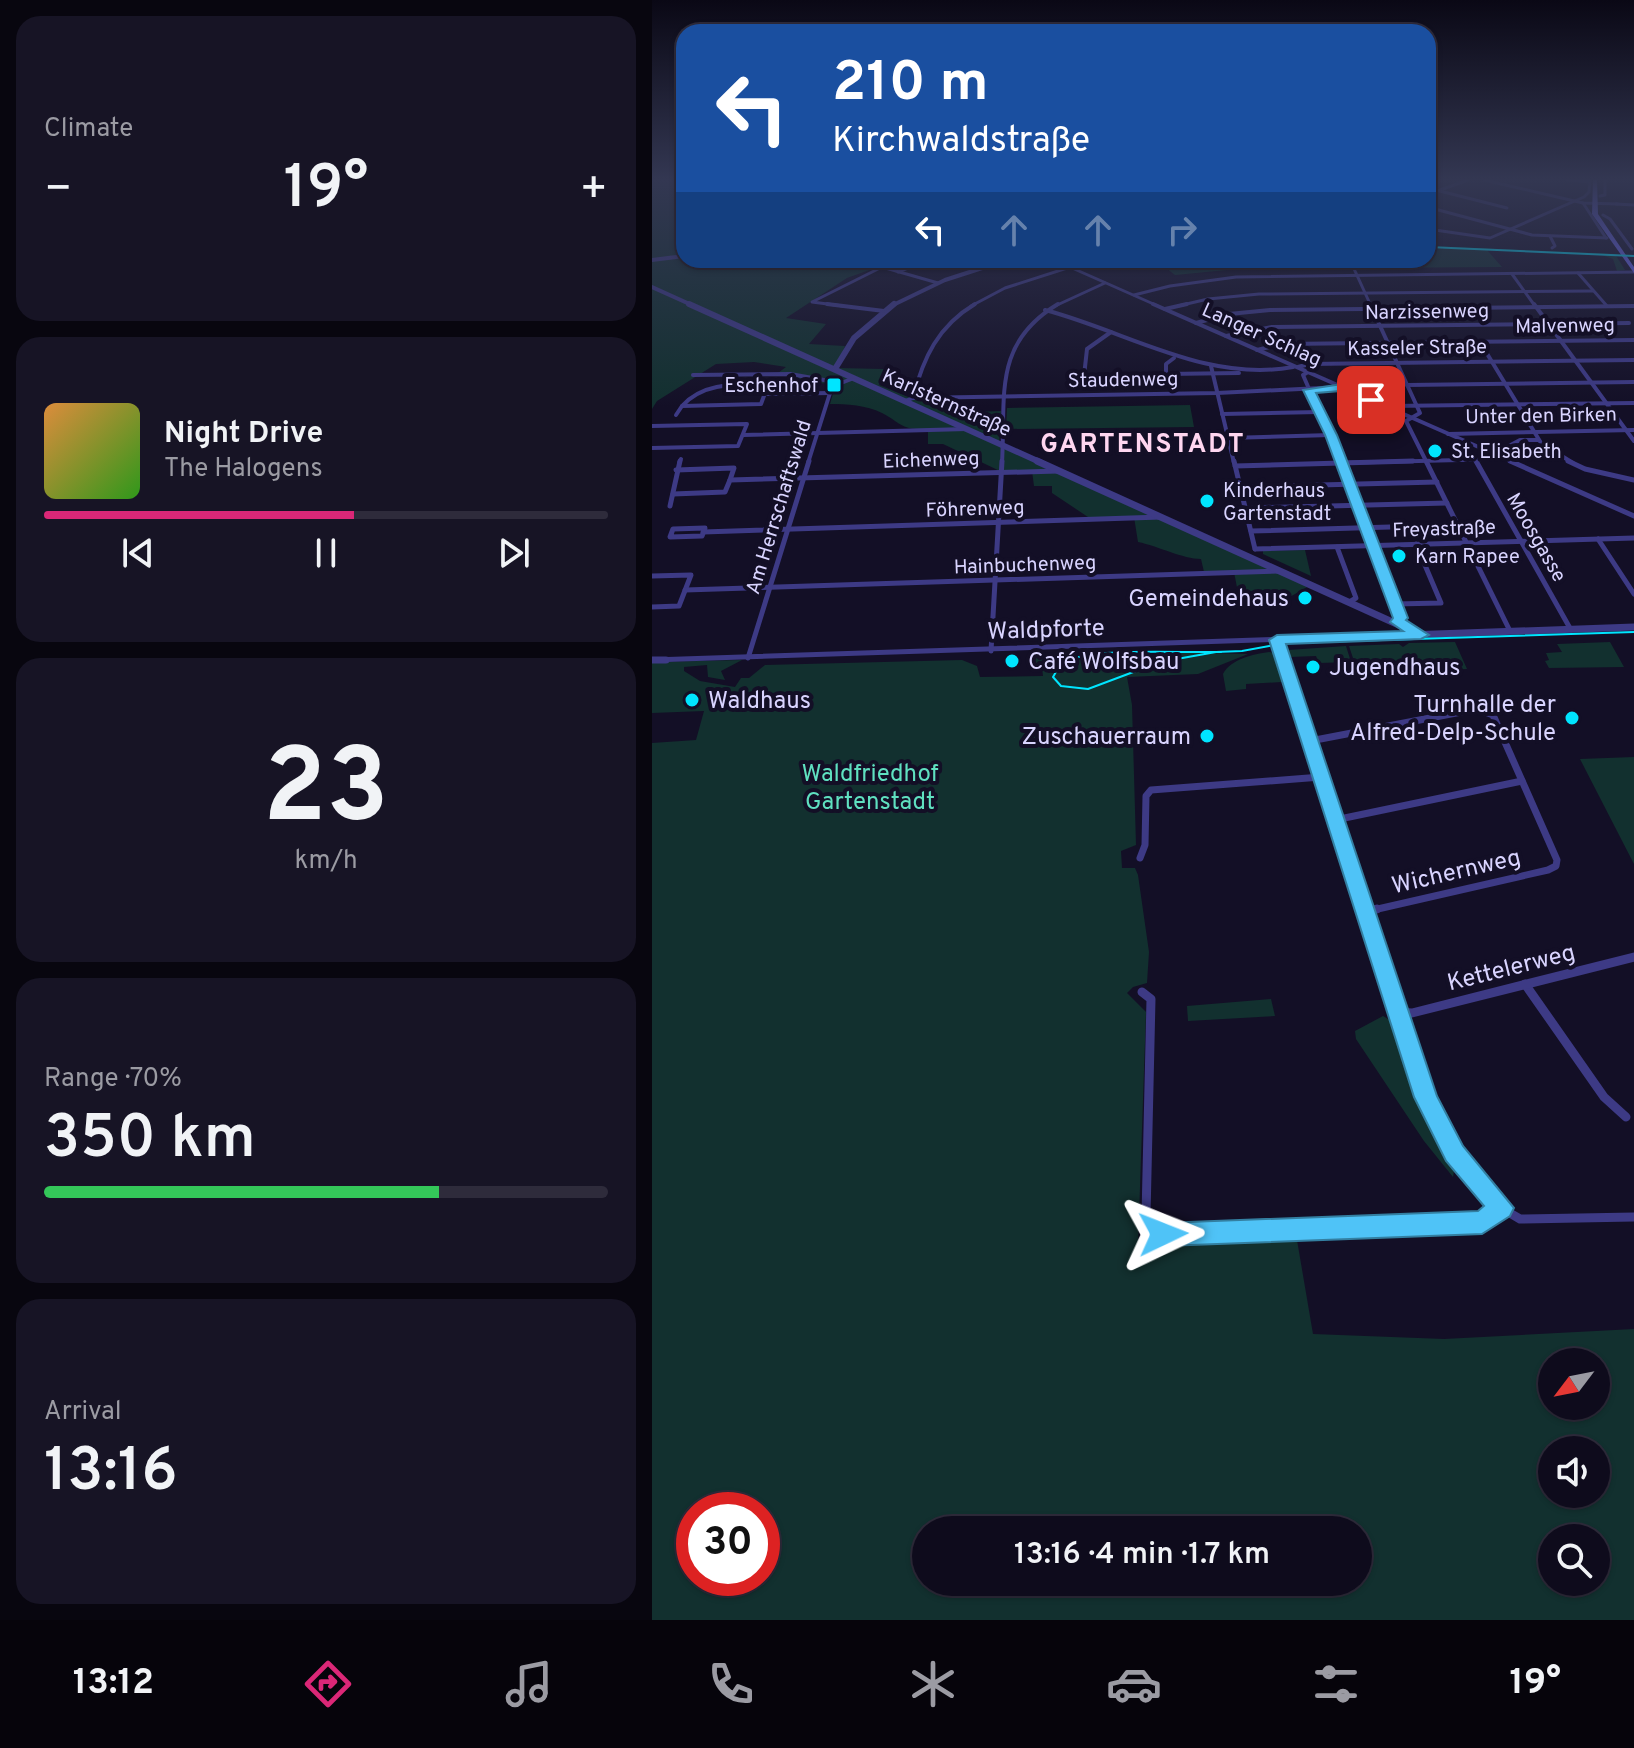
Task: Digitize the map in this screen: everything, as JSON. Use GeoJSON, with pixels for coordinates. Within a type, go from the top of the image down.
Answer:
{"type":"FeatureCollection","features":[{"type":"Feature","properties":{"kind":"main road"},"geometry":{"type":"LineString","coordinates":[[1622,256],[1634,272]]}},
{"type":"Feature","properties":{"kind":"street"},"geometry":{"type":"LineString","coordinates":[[652,260],[676,256]]}},
{"type":"Feature","properties":{"kind":"street"},"geometry":{"type":"LineString","coordinates":[[880,268],[812,302],[884,311]]}},
{"type":"Feature","properties":{"kind":"street"},"geometry":{"type":"LineString","coordinates":[[885,268],[938,283]]}},
{"type":"Feature","properties":{"kind":"street"},"geometry":{"type":"LineString","coordinates":[[898,272],[907,268]]}},
{"type":"Feature","properties":{"kind":"street"},"geometry":{"type":"LineString","coordinates":[[835,369],[854,338],[884,311],[938,283],[983,268]]}},
{"type":"Feature","properties":{"kind":"street"},"geometry":{"type":"LineString","coordinates":[[913,398],[925,357],[934,341],[952,321],[992,295],[1067,268]]}},
{"type":"Feature","properties":{"kind":"street","name":"Langer Schlag"},"geometry":{"type":"LineString","coordinates":[[1072,268],[1634,516]]}},
{"type":"Feature","properties":{"kind":"street"},"geometry":{"type":"LineString","coordinates":[[1354,268],[1420,413],[1406,421],[1510,631]]}},
{"type":"Feature","properties":{"kind":"street"},"geometry":{"type":"LineString","coordinates":[[1133,295],[1213,279],[1634,272]]}},
{"type":"Feature","properties":{"kind":"street"},"geometry":{"type":"LineString","coordinates":[[1578,273],[1607,306]]}},
{"type":"Feature","properties":{"kind":"street"},"geometry":{"type":"LineString","coordinates":[[1512,274],[1634,441]]}},
{"type":"Feature","properties":{"kind":"street"},"geometry":{"type":"LineString","coordinates":[[991,651],[1008,359],[1012,347],[1045,310],[1105,283]]}},
{"type":"Feature","properties":{"kind":"street","name":"Karlsternstraße"},"geometry":{"type":"LineString","coordinates":[[652,287],[1401,623],[1421,635]]}},
{"type":"Feature","properties":{"kind":"street"},"geometry":{"type":"LineString","coordinates":[[1165,309],[1231,296],[1593,291]]}},
{"type":"Feature","properties":{"kind":"street"},"geometry":{"type":"LineString","coordinates":[[1196,323],[1248,312],[1634,306]]}},
{"type":"Feature","properties":{"kind":"street"},"geometry":{"type":"LineString","coordinates":[[1045,310],[1111,331],[1174,358],[1211,366],[1278,369]]}},
{"type":"Feature","properties":{"kind":"street","name":"Narzissenweg"},"geometry":{"type":"LineString","coordinates":[[1226,336],[1272,327],[1628,322],[1634,329]]}},
{"type":"Feature","properties":{"kind":"street"},"geometry":{"type":"LineString","coordinates":[[1087,379],[1084,376],[1087,349],[1111,331]]}},
{"type":"Feature","properties":{"kind":"street","name":"Malvenweg"},"geometry":{"type":"LineString","coordinates":[[1257,350],[1282,344],[1634,340]]}},
{"type":"Feature","properties":{"kind":"street"},"geometry":{"type":"LineString","coordinates":[[1480,342],[1538,440],[1549,451],[1595,472],[1634,480]]}},
{"type":"Feature","properties":{"kind":"street"},"geometry":{"type":"LineString","coordinates":[[1174,358],[1166,364],[1166,374],[1276,373],[1278,369]]}},
{"type":"Feature","properties":{"kind":"street","name":"Kasseler Straße"},"geometry":{"type":"LineString","coordinates":[[1278,369],[1309,364],[1634,360]]}},
{"type":"Feature","properties":{"kind":"street"},"geometry":{"type":"LineString","coordinates":[[1211,366],[1255,549],[1247,555]]}},
{"type":"Feature","properties":{"kind":"street"},"geometry":{"type":"LineString","coordinates":[[1308,372],[1303,375],[1323,423],[1323,431],[1331,435],[1408,635]]}},
{"type":"Feature","properties":{"kind":"street"},"geometry":{"type":"LineString","coordinates":[[693,375],[790,374],[841,383]]}},
{"type":"Feature","properties":{"kind":"street"},"geometry":{"type":"LineString","coordinates":[[715,386],[720,376]]}},
{"type":"Feature","properties":{"kind":"street","name":"Am Herrschaftswald"},"geometry":{"type":"LineString","coordinates":[[748,658],[830,393],[841,383],[854,378]]}},
{"type":"Feature","properties":{"kind":"street"},"geometry":{"type":"LineString","coordinates":[[1407,385],[1634,382]]}},
{"type":"Feature","properties":{"kind":"street"},"geometry":{"type":"LineString","coordinates":[[676,415],[680,406],[707,386],[768,385],[761,404],[680,406]]}},
{"type":"Feature","properties":{"kind":"street","name":"Staudenweg"},"geometry":{"type":"LineString","coordinates":[[905,401],[913,398],[1217,393],[1342,387]]}},
{"type":"Feature","properties":{"kind":"street"},"geometry":{"type":"LineString","coordinates":[[765,394],[830,393]]}},
{"type":"Feature","properties":{"kind":"street"},"geometry":{"type":"LineString","coordinates":[[1391,406],[1634,403]]}},
{"type":"Feature","properties":{"kind":"street"},"geometry":{"type":"LineString","coordinates":[[1222,414],[1319,412]]}},
{"type":"Feature","properties":{"kind":"street"},"geometry":{"type":"LineString","coordinates":[[652,426],[747,424],[738,446],[652,448]]}},
{"type":"Feature","properties":{"kind":"street"},"geometry":{"type":"LineString","coordinates":[[743,435],[967,429]]}},
{"type":"Feature","properties":{"kind":"street","name":"Unter den Birken"},"geometry":{"type":"LineString","coordinates":[[1448,434],[1634,430]]}},
{"type":"Feature","properties":{"kind":"street"},"geometry":{"type":"LineString","coordinates":[[1228,438],[1331,435]]}},
{"type":"Feature","properties":{"kind":"street"},"geometry":{"type":"LineString","coordinates":[[1478,460],[1520,440],[1538,440]]}},
{"type":"Feature","properties":{"kind":"street"},"geometry":{"type":"LineString","coordinates":[[1235,466],[1504,458]]}},
{"type":"Feature","properties":{"kind":"street"},"geometry":{"type":"LineString","coordinates":[[670,506],[681,459]]}},
{"type":"Feature","properties":{"kind":"street","name":"Moosgasse"},"geometry":{"type":"LineString","coordinates":[[1478,460],[1571,630]]}},
{"type":"Feature","properties":{"kind":"street"},"geometry":{"type":"LineString","coordinates":[[673,494],[725,492],[734,468],[676,470]]}},
{"type":"Feature","properties":{"kind":"street","name":"Eichenweg"},"geometry":{"type":"LineString","coordinates":[[730,480],[1060,471]]}},
{"type":"Feature","properties":{"kind":"street"},"geometry":{"type":"LineString","coordinates":[[1240,487],[1437,482]]}},
{"type":"Feature","properties":{"kind":"street"},"geometry":{"type":"LineString","coordinates":[[1245,508],[1447,503]]}},
{"type":"Feature","properties":{"kind":"street","name":"Föhrenweg"},"geometry":{"type":"LineString","coordinates":[[703,532],[1164,517]]}},
{"type":"Feature","properties":{"kind":"street"},"geometry":{"type":"LineString","coordinates":[[1251,531],[1458,525]]}},
{"type":"Feature","properties":{"kind":"street"},"geometry":{"type":"LineString","coordinates":[[705,528],[703,532],[702,536],[670,537],[673,529],[705,528]]}},
{"type":"Feature","properties":{"kind":"street","name":"Freyastraße"},"geometry":{"type":"LineString","coordinates":[[1255,549],[1634,538]]}},
{"type":"Feature","properties":{"kind":"street"},"geometry":{"type":"LineString","coordinates":[[1598,539],[1634,594]]}},
{"type":"Feature","properties":{"kind":"street"},"geometry":{"type":"LineString","coordinates":[[1395,604],[1441,603],[1416,544]]}},
{"type":"Feature","properties":{"kind":"street"},"geometry":{"type":"LineString","coordinates":[[1337,547],[1356,598],[1351,601]]}},
{"type":"Feature","properties":{"kind":"street","name":"Hainbuchenweg"},"geometry":{"type":"LineString","coordinates":[[685,590],[1281,570]]}},
{"type":"Feature","properties":{"kind":"street"},"geometry":{"type":"LineString","coordinates":[[652,576],[691,575],[679,606],[652,607]]}},
{"type":"Feature","properties":{"kind":"street","name":"Waldpforte"},"geometry":{"type":"LineString","coordinates":[[652,660],[1634,627]]}},
{"type":"Feature","properties":{"kind":"street"},"geometry":{"type":"LineString","coordinates":[[1277,640],[1435,1120],[1466,1169],[1501,1208],[1516,1217],[1534,1221],[1634,1217]]}},
{"type":"Feature","properties":{"kind":"street"},"geometry":{"type":"LineString","coordinates":[[1310,741],[1477,709],[1490,712],[1522,781],[1335,820]]}},
{"type":"Feature","properties":{"kind":"street"},"geometry":{"type":"LineString","coordinates":[[1140,858],[1145,845],[1146,796],[1151,790],[1321,777]]}},
{"type":"Feature","properties":{"kind":"street","name":"Wichernweg"},"geometry":{"type":"LineString","coordinates":[[1365,912],[1556,866],[1557,860],[1522,781]]}},
{"type":"Feature","properties":{"kind":"street","name":"Kettelerweg"},"geometry":{"type":"LineString","coordinates":[[1398,1012],[1412,1013],[1634,957]]}},
{"type":"Feature","properties":{"kind":"street"},"geometry":{"type":"LineString","coordinates":[[1525,984],[1604,1097],[1626,1117]]}},
{"type":"Feature","properties":{"kind":"street"},"geometry":{"type":"LineString","coordinates":[[1142,992],[1151,999],[1146,1216],[1155,1232],[1178,1234],[1482,1222],[1501,1208]]}},
{"type":"Feature","properties":{"kind":"green space"},"geometry":{"type":"Polygon","coordinates":[[[652,256],[676,256],[668,259],[676,259],[676,268],[875,268],[847,278],[786,318],[826,324],[809,344],[845,346],[837,368],[884,369],[879,385],[913,399],[951,399],[951,406],[975,405],[975,412],[1001,411],[999,445],[1309,586],[1281,602],[1240,603],[1234,572],[1204,572],[1201,559],[1138,542],[1134,517],[1091,519],[1052,493],[1052,486],[1034,486],[1032,471],[1002,472],[943,444],[928,444],[928,429],[906,427],[870,408],[830,404],[836,383],[787,384],[790,373],[778,373],[786,367],[754,362],[716,364],[657,401],[652,409],[652,256]]]}},
{"type":"Feature","properties":{"kind":"green space"},"geometry":{"type":"Polygon","coordinates":[[[1436,256],[1492,256],[1502,267],[1436,267],[1436,256]]]}},
{"type":"Feature","properties":{"kind":"green space"},"geometry":{"type":"Polygon","coordinates":[[[1604,256],[1616,256],[1625,270],[1617,271],[1613,259],[1604,256]]]}},
{"type":"Feature","properties":{"kind":"green space"},"geometry":{"type":"Polygon","coordinates":[[[1166,268],[1248,268],[1175,275],[1166,268]]]}},
{"type":"Feature","properties":{"kind":"green space"},"geometry":{"type":"Polygon","coordinates":[[[1190,405],[1194,427],[1006,429],[1007,408],[1190,405]]]}},
{"type":"Feature","properties":{"kind":"green space"},"geometry":{"type":"Polygon","coordinates":[[[1305,550],[1311,576],[1263,554],[1263,551],[1305,550]]]}},
{"type":"Feature","properties":{"kind":"green space"},"geometry":{"type":"Polygon","coordinates":[[[1455,642],[1467,669],[1358,673],[1349,646],[1399,644],[1403,647],[1409,643],[1455,642]]]}},
{"type":"Feature","properties":{"kind":"green space"},"geometry":{"type":"Polygon","coordinates":[[[1610,642],[1624,667],[1549,668],[1545,661],[1549,660],[1546,653],[1562,652],[1557,644],[1610,642]]]}},
{"type":"Feature","properties":{"kind":"green space"},"geometry":{"type":"Polygon","coordinates":[[[1346,646],[1351,662],[1319,663],[1316,656],[1290,657],[1288,650],[1346,646]]]}},
{"type":"Feature","properties":{"kind":"green space","name":"Waldfriedhof Gartenstadt"},"geometry":{"type":"Polygon","coordinates":[[[1164,652],[1248,654],[1198,674],[1127,677],[1132,705],[1136,845],[1121,851],[1122,868],[1135,868],[1138,875],[1149,952],[1147,983],[1133,987],[1127,993],[1146,1012],[1138,1245],[1297,1240],[1313,1334],[1444,1339],[1634,1329],[1634,1620],[652,1620],[652,743],[696,740],[704,711],[652,713],[652,662],[742,660],[721,671],[725,680],[708,677],[707,665],[684,667],[684,671],[700,681],[735,687],[741,678],[749,678],[765,665],[962,660],[977,666],[980,677],[1043,676],[1042,667],[1028,666],[1028,656],[1084,660],[1164,657],[1164,652]]]}},
{"type":"Feature","properties":{"kind":"green space"},"geometry":{"type":"Polygon","coordinates":[[[1269,652],[1275,653],[1282,682],[1246,684],[1246,689],[1226,691],[1223,674],[1231,665],[1269,652]]]}},
{"type":"Feature","properties":{"kind":"green space"},"geometry":{"type":"Polygon","coordinates":[[[1634,757],[1634,864],[1580,759],[1634,757]]]}},
{"type":"Feature","properties":{"kind":"green space"},"geometry":{"type":"Polygon","coordinates":[[[1271,999],[1275,1016],[1188,1021],[1187,1006],[1271,999]]]}},
{"type":"Feature","properties":{"kind":"green space"},"geometry":{"type":"Polygon","coordinates":[[[1383,1016],[1390,1020],[1417,1098],[1454,1171],[1453,1177],[1424,1141],[1356,1039],[1355,1031],[1383,1016]]]}},
{"type":"Feature","properties":{"kind":"tram line"},"geometry":{"type":"LineString","coordinates":[[1625,256],[1634,256]]}},
{"type":"Feature","properties":{"kind":"tram line"},"geometry":{"type":"LineString","coordinates":[[1216,652],[1286,643],[1634,632]]}},
{"type":"Feature","properties":{"kind":"tram line"},"geometry":{"type":"LineString","coordinates":[[1216,652],[1221,652]]}},
{"type":"Feature","properties":{"kind":"tram line"},"geometry":{"type":"LineString","coordinates":[[1216,652],[1160,662],[1088,689],[1061,686],[1053,677],[1064,662],[1094,654],[1216,652]]}},
{"type":"Feature","properties":{"kind":"place","name":"Eschenhof"},"geometry":{"type":"Point","coordinates":[834,385]}},
{"type":"Feature","properties":{"kind":"place","name":"St. Elisabeth"},"geometry":{"type":"Point","coordinates":[1435,451]}},
{"type":"Feature","properties":{"kind":"place","name":"Kinderhaus Gartenstadt"},"geometry":{"type":"Point","coordinates":[1207,501]}},
{"type":"Feature","properties":{"kind":"place","name":"Karn Rapee"},"geometry":{"type":"Point","coordinates":[1399,556]}},
{"type":"Feature","properties":{"kind":"place","name":"Gemeindehaus"},"geometry":{"type":"Point","coordinates":[1305,598]}},
{"type":"Feature","properties":{"kind":"place","name":"Café Wolfsbau"},"geometry":{"type":"Point","coordinates":[1012,661]}},
{"type":"Feature","properties":{"kind":"place","name":"Jugendhaus"},"geometry":{"type":"Point","coordinates":[1313,667]}},
{"type":"Feature","properties":{"kind":"place","name":"Waldhaus"},"geometry":{"type":"Point","coordinates":[692,700]}},
{"type":"Feature","properties":{"kind":"place","name":"Turnhalle der Alfred-Delp-Schule"},"geometry":{"type":"Point","coordinates":[1572,718]}},
{"type":"Feature","properties":{"kind":"place","name":"Zuschauerraum"},"geometry":{"type":"Point","coordinates":[1207,736]}},
{"type":"Feature","properties":{"kind":"district","name":"GARTENSTADT"},"geometry":{"type":"Point","coordinates":[1143,443]}},
{"type":"Feature","properties":{"kind":"route"},"geometry":{"type":"LineString","coordinates":[[1163,1234],[1482,1222],[1489,1220],[1501,1208],[1476,1183],[1435,1120],[1277,640],[1421,635],[1398,622],[1401,618],[1331,435],[1309,390],[1342,387],[1371,400]]}}]}
